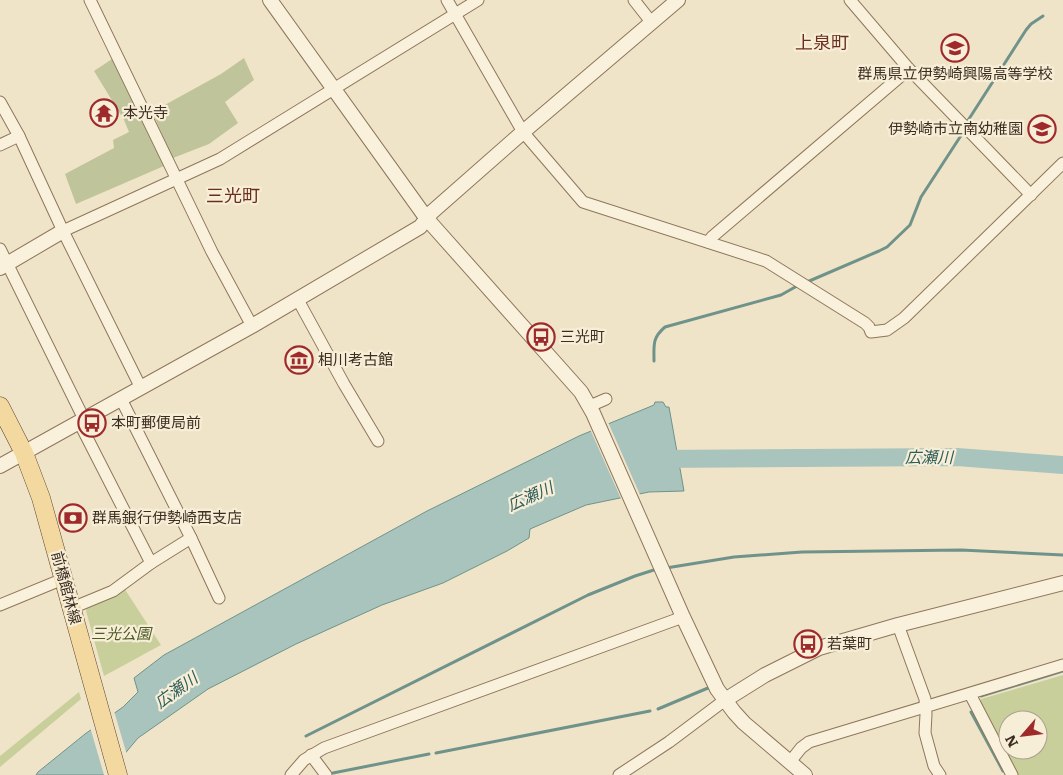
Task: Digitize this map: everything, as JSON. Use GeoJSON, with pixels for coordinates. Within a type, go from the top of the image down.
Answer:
{"type":"FeatureCollection","features":[{"type":"Feature","properties":{"kind":"main road","name":"前橋館林線"},"geometry":{"type":"LineString","coordinates":[[0,406],[24,453],[41,498],[118,775]]}},
{"type":"Feature","properties":{"kind":"street"},"geometry":{"type":"LineString","coordinates":[[90,0],[176,180],[252,326]]}},
{"type":"Feature","properties":{"kind":"street"},"geometry":{"type":"LineString","coordinates":[[270,0],[427,219],[581,392],[591,410],[651,543],[682,618],[711,678],[724,700],[744,723],[805,775]]}},
{"type":"Feature","properties":{"kind":"street"},"geometry":{"type":"LineString","coordinates":[[447,0],[523,132],[583,202],[766,261],[865,323],[871,332],[882,331],[904,318],[1063,163]]}},
{"type":"Feature","properties":{"kind":"street"},"geometry":{"type":"LineString","coordinates":[[4,266],[63,231],[220,159],[478,0]]}},
{"type":"Feature","properties":{"kind":"street"},"geometry":{"type":"LineString","coordinates":[[634,0],[652,23]]}},
{"type":"Feature","properties":{"kind":"street"},"geometry":{"type":"LineString","coordinates":[[0,466],[298,300],[420,227],[432,212],[678,0]]}},
{"type":"Feature","properties":{"kind":"street"},"geometry":{"type":"LineString","coordinates":[[850,0],[909,69],[1031,195]]}},
{"type":"Feature","properties":{"kind":"street"},"geometry":{"type":"LineString","coordinates":[[708,242],[712,236],[909,69]]}},
{"type":"Feature","properties":{"kind":"street"},"geometry":{"type":"LineString","coordinates":[[0,102],[19,136],[63,231],[141,388]]}},
{"type":"Feature","properties":{"kind":"street"},"geometry":{"type":"LineString","coordinates":[[0,145],[19,136]]}},
{"type":"Feature","properties":{"kind":"street"},"geometry":{"type":"LineString","coordinates":[[0,249],[4,266],[151,563]]}},
{"type":"Feature","properties":{"kind":"street"},"geometry":{"type":"LineString","coordinates":[[298,300],[378,441]]}},
{"type":"Feature","properties":{"kind":"street"},"geometry":{"type":"LineString","coordinates":[[121,399],[191,538],[218,598]]}},
{"type":"Feature","properties":{"kind":"street"},"geometry":{"type":"LineString","coordinates":[[591,410],[606,399]]}},
{"type":"Feature","properties":{"kind":"street"},"geometry":{"type":"LineString","coordinates":[[72,608],[113,591],[151,563],[191,538]]}},
{"type":"Feature","properties":{"kind":"street"},"geometry":{"type":"LineString","coordinates":[[0,605],[63,578]]}},
{"type":"Feature","properties":{"kind":"street"},"geometry":{"type":"LineString","coordinates":[[619,775],[697,722],[724,700],[765,675],[819,648],[898,625],[1063,582]]}},
{"type":"Feature","properties":{"kind":"street"},"geometry":{"type":"LineString","coordinates":[[291,775],[311,755],[346,739],[682,618]]}},
{"type":"Feature","properties":{"kind":"street"},"geometry":{"type":"LineString","coordinates":[[898,625],[925,699],[925,733],[934,766],[940,775]]}},
{"type":"Feature","properties":{"kind":"street"},"geometry":{"type":"LineString","coordinates":[[790,762],[801,748],[809,742],[1063,665]]}},
{"type":"Feature","properties":{"kind":"street"},"geometry":{"type":"LineString","coordinates":[[970,694],[1012,775]]}},
{"type":"Feature","properties":{"kind":"street"},"geometry":{"type":"LineString","coordinates":[[311,755],[326,775]]}},
{"type":"Feature","properties":{"kind":"green space"},"geometry":{"type":"Polygon","coordinates":[[[244,58],[254,80],[225,102],[238,123],[209,144],[173,158],[152,112],[221,74],[244,58]]]}},
{"type":"Feature","properties":{"kind":"green space"},"geometry":{"type":"Polygon","coordinates":[[[112,59],[164,166],[76,204],[65,174],[114,148],[113,140],[129,132],[124,120],[94,71],[112,59]]]}},
{"type":"Feature","properties":{"kind":"green space","name":"三光公園"},"geometry":{"type":"Polygon","coordinates":[[[124,588],[161,645],[104,676],[86,611],[87,607],[124,588]]]}},
{"type":"Feature","properties":{"kind":"green space"},"geometry":{"type":"Polygon","coordinates":[[[1063,675],[1063,775],[1018,775],[1010,760],[1048,760],[1048,710],[998,710],[998,737],[980,702],[981,699],[1063,675]]]}},
{"type":"Feature","properties":{"kind":"green space"},"geometry":{"type":"Polygon","coordinates":[[[79,692],[81,699],[0,767],[0,756],[79,692]]]}},
{"type":"Feature","properties":{"kind":"water"},"geometry":{"type":"Polygon","coordinates":[[[655,402],[663,402],[666,407],[669,407],[684,491],[649,492],[586,505],[530,529],[529,538],[443,583],[382,605],[296,644],[208,689],[138,738],[107,775],[36,775],[85,734],[123,707],[138,692],[134,678],[164,655],[427,511],[579,436],[654,405],[655,402]]]}},
{"type":"Feature","properties":{"kind":"pier"},"geometry":{"type":"Polygon","coordinates":[[[608,422],[641,497],[622,501],[590,429],[608,422]]]}},
{"type":"Feature","properties":{"kind":"pier"},"geometry":{"type":"Polygon","coordinates":[[[114,711],[127,755],[110,775],[104,775],[90,727],[114,711]]]}},
{"type":"Feature","properties":{"kind":"waterway"},"geometry":{"type":"LineString","coordinates":[[967,122],[1026,30],[1043,16]]}},
{"type":"Feature","properties":{"kind":"waterway"},"geometry":{"type":"LineString","coordinates":[[807,282],[887,247],[910,225],[921,197],[962,134]]}},
{"type":"Feature","properties":{"kind":"waterway"},"geometry":{"type":"LineString","coordinates":[[654,361],[656,338],[665,327],[781,295],[797,286]]}},
{"type":"Feature","properties":{"kind":"waterway","name":"広瀬川"},"geometry":{"type":"LineString","coordinates":[[656,459],[957,457],[1063,465]]}},
{"type":"Feature","properties":{"kind":"waterway"},"geometry":{"type":"LineString","coordinates":[[666,568],[734,557],[802,552],[961,550],[1063,555]]}},
{"type":"Feature","properties":{"kind":"waterway"},"geometry":{"type":"LineString","coordinates":[[306,736],[588,595],[657,569]]}},
{"type":"Feature","properties":{"kind":"waterway"},"geometry":{"type":"LineString","coordinates":[[981,696],[1063,671]]}},
{"type":"Feature","properties":{"kind":"waterway"},"geometry":{"type":"LineString","coordinates":[[658,709],[708,688]]}},
{"type":"Feature","properties":{"kind":"waterway"},"geometry":{"type":"LineString","coordinates":[[436,753],[650,711]]}},
{"type":"Feature","properties":{"kind":"waterway"},"geometry":{"type":"LineString","coordinates":[[971,712],[1003,771]]}},
{"type":"Feature","properties":{"kind":"waterway"},"geometry":{"type":"LineString","coordinates":[[333,773],[429,754]]}},
{"type":"Feature","properties":{"kind":"place","name":"群馬県立伊勢崎興陽高等学校"},"geometry":{"type":"Point","coordinates":[955,48]}},
{"type":"Feature","properties":{"kind":"place","name":"本光寺"},"geometry":{"type":"Point","coordinates":[104,113]}},
{"type":"Feature","properties":{"kind":"place","name":"伊勢崎市立南幼稚園"},"geometry":{"type":"Point","coordinates":[1042,129]}},
{"type":"Feature","properties":{"kind":"place","name":"三光町"},"geometry":{"type":"Point","coordinates":[541,337]}},
{"type":"Feature","properties":{"kind":"place","name":"相川考古館"},"geometry":{"type":"Point","coordinates":[299,360]}},
{"type":"Feature","properties":{"kind":"place","name":"本町郵便局前"},"geometry":{"type":"Point","coordinates":[92,423]}},
{"type":"Feature","properties":{"kind":"place","name":"群馬銀行伊勢崎西支店"},"geometry":{"type":"Point","coordinates":[73,518]}},
{"type":"Feature","properties":{"kind":"place","name":"若葉町"},"geometry":{"type":"Point","coordinates":[808,644]}},
{"type":"Feature","properties":{"kind":"district","name":"上泉町"},"geometry":{"type":"Point","coordinates":[822,43]}},
{"type":"Feature","properties":{"kind":"district","name":"三光町"},"geometry":{"type":"Point","coordinates":[233,196]}}]}
